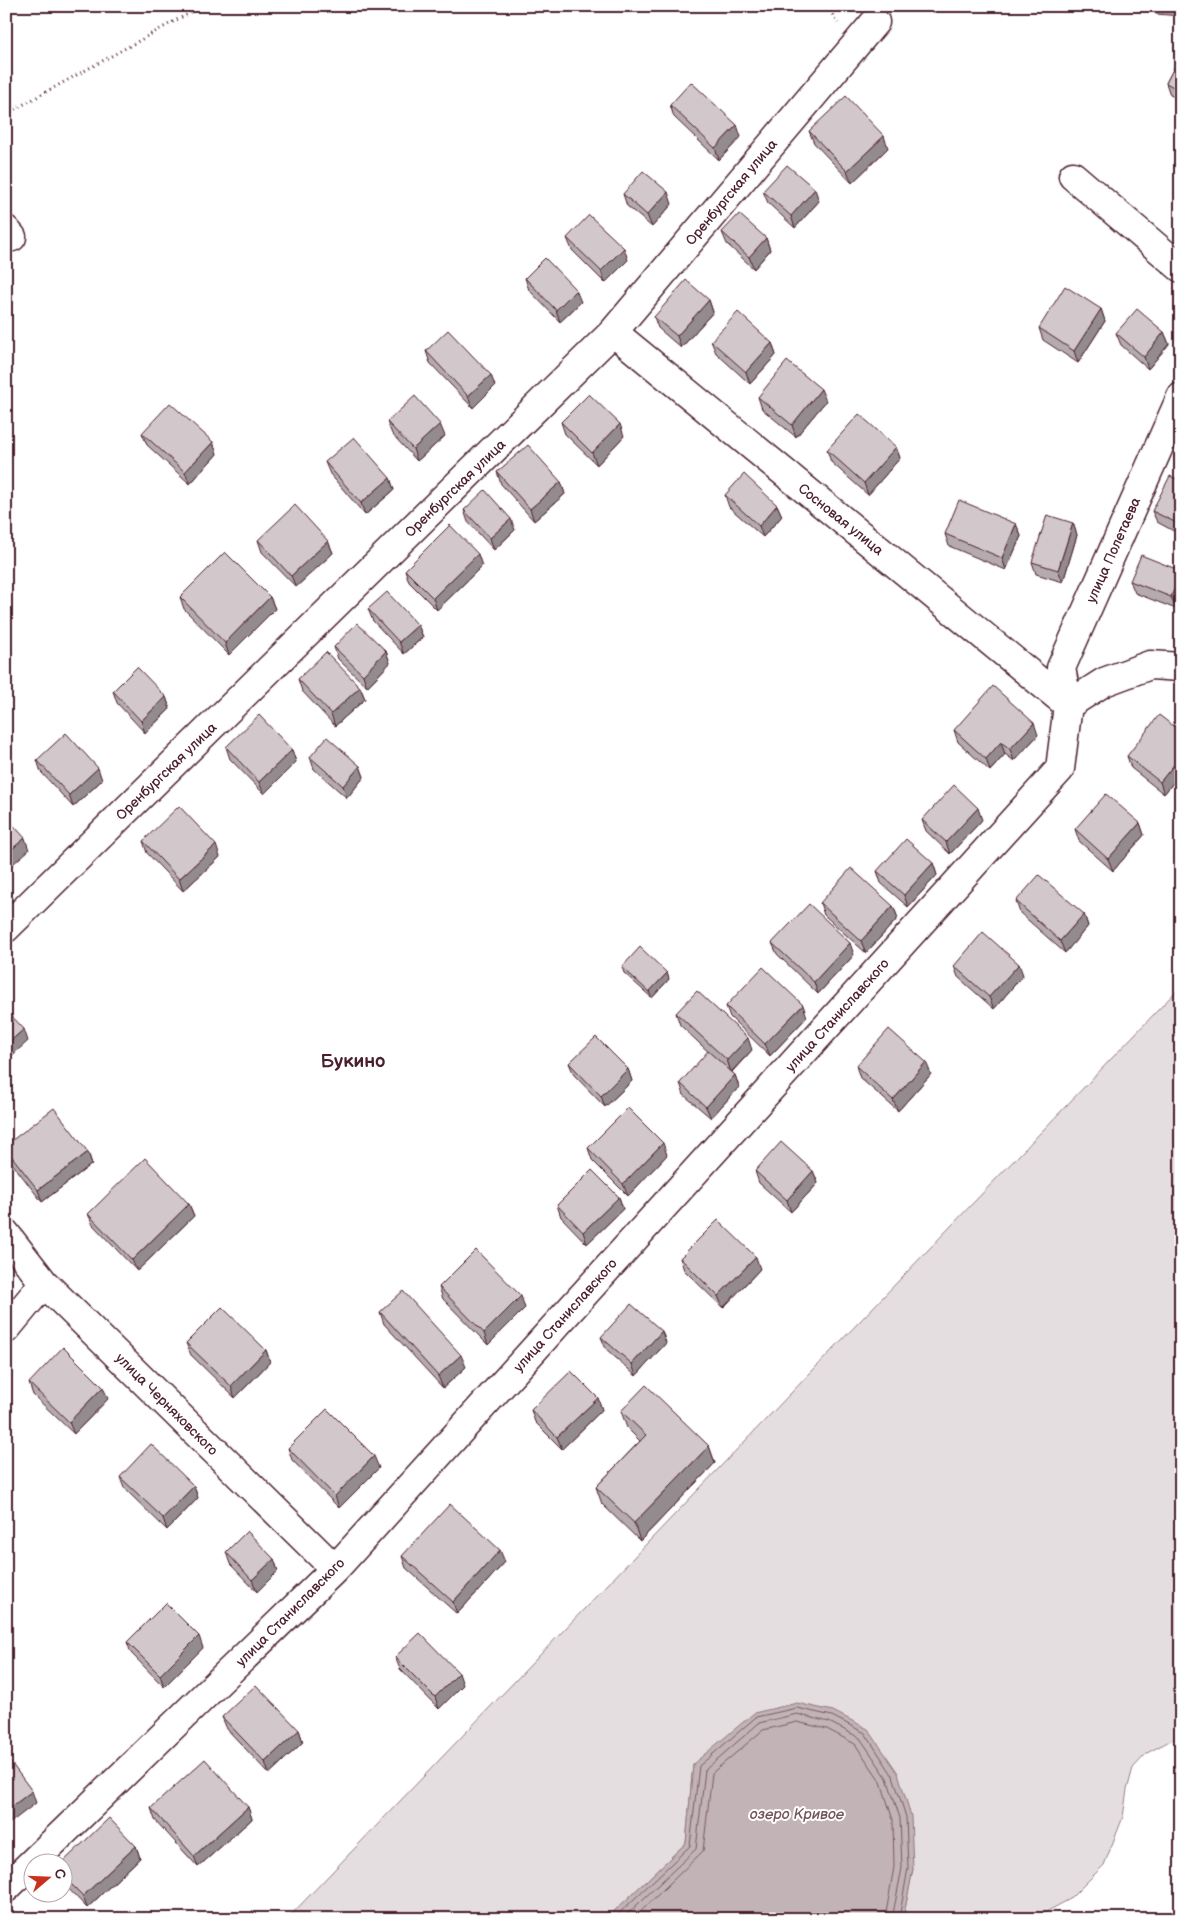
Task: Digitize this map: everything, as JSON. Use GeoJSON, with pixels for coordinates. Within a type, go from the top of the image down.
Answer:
{"type":"FeatureCollection","features":[{"type":"Feature","properties":{"kind":"street","name":"Оренбургская улица"},"geometry":{"type":"LineString","coordinates":[[6,928],[613,332],[875,22]]}},
{"type":"Feature","properties":{"kind":"street"},"geometry":{"type":"LineString","coordinates":[[1073,176],[1181,268]]}},
{"type":"Feature","properties":{"kind":"street","name":"Сосновая улица"},"geometry":{"type":"LineString","coordinates":[[613,332],[1068,705]]}},
{"type":"Feature","properties":{"kind":"street","name":"улица Полетаева"},"geometry":{"type":"LineString","coordinates":[[1068,705],[1061,668],[1181,396]]}},
{"type":"Feature","properties":{"kind":"street"},"geometry":{"type":"LineString","coordinates":[[1068,705],[1104,682],[1150,665],[1181,667]]}},
{"type":"Feature","properties":{"kind":"street","name":"улица Станиславского"},"geometry":{"type":"LineString","coordinates":[[6,1888],[335,1569],[1060,769],[1068,705]]}},
{"type":"Feature","properties":{"kind":"street","name":"улица Черняховского"},"geometry":{"type":"LineString","coordinates":[[6,1234],[44,1283],[335,1569]]}},
{"type":"Feature","properties":{"kind":"street"},"geometry":{"type":"LineString","coordinates":[[6,1329],[44,1283]]}},
{"type":"Feature","properties":{"kind":"path"},"geometry":{"type":"LineString","coordinates":[[6,114],[202,6]]}},
{"type":"Feature","properties":{"kind":"shaded area"},"geometry":{"type":"Polygon","coordinates":[[[1181,986],[1181,1735],[1147,1753],[1133,1768],[1123,1817],[1104,1865],[1070,1899],[1033,1919],[903,1919],[913,1869],[693,1764],[686,1843],[606,1919],[287,1919],[1181,986]]]}},
{"type":"Feature","properties":{"kind":"water","name":"озеро Кривое"},"geometry":{"type":"Polygon","coordinates":[[[797,1703],[833,1711],[868,1729],[898,1773],[911,1816],[913,1869],[903,1919],[606,1919],[686,1843],[693,1764],[754,1713],[797,1703]]]}},
{"type":"Feature","properties":{"kind":"building"},"geometry":{"type":"Polygon","coordinates":[[[1181,54],[1181,91],[1166,83],[1181,54]]]}},
{"type":"Feature","properties":{"kind":"building"},"geometry":{"type":"Polygon","coordinates":[[[691,82],[737,125],[715,148],[670,105],[691,82]]]}},
{"type":"Feature","properties":{"kind":"building"},"geometry":{"type":"Polygon","coordinates":[[[846,96],[884,136],[847,171],[809,131],[846,96]]]}},
{"type":"Feature","properties":{"kind":"building"},"geometry":{"type":"Polygon","coordinates":[[[787,165],[815,189],[791,216],[763,191],[787,165]]]}},
{"type":"Feature","properties":{"kind":"building"},"geometry":{"type":"Polygon","coordinates":[[[643,171],[668,192],[647,215],[623,194],[643,171]]]}},
{"type":"Feature","properties":{"kind":"building"},"geometry":{"type":"Polygon","coordinates":[[[739,214],[766,238],[749,257],[722,232],[739,214]]]}},
{"type":"Feature","properties":{"kind":"building"},"geometry":{"type":"Polygon","coordinates":[[[589,215],[624,248],[601,271],[567,238],[589,215]]]}},
{"type":"Feature","properties":{"kind":"building"},"geometry":{"type":"Polygon","coordinates":[[[545,258],[576,290],[556,310],[525,278],[545,258]]]}},
{"type":"Feature","properties":{"kind":"building"},"geometry":{"type":"Polygon","coordinates":[[[686,280],[709,300],[677,336],[654,317],[686,280]]]}},
{"type":"Feature","properties":{"kind":"building"},"geometry":{"type":"Polygon","coordinates":[[[1065,286],[1101,309],[1074,351],[1039,328],[1065,286]]]}},
{"type":"Feature","properties":{"kind":"building"},"geometry":{"type":"Polygon","coordinates":[[[1137,309],[1164,332],[1144,357],[1116,333],[1137,309]]]}},
{"type":"Feature","properties":{"kind":"building"},"geometry":{"type":"Polygon","coordinates":[[[738,312],[772,343],[746,372],[711,341],[738,312]]]}},
{"type":"Feature","properties":{"kind":"building"},"geometry":{"type":"Polygon","coordinates":[[[448,330],[491,375],[468,396],[426,351],[448,330]]]}},
{"type":"Feature","properties":{"kind":"building"},"geometry":{"type":"Polygon","coordinates":[[[787,361],[821,389],[792,425],[758,397],[787,361]]]}},
{"type":"Feature","properties":{"kind":"building"},"geometry":{"type":"Polygon","coordinates":[[[589,394],[620,424],[592,453],[561,422],[589,394]]]}},
{"type":"Feature","properties":{"kind":"building"},"geometry":{"type":"Polygon","coordinates":[[[415,396],[440,424],[413,449],[387,422],[415,396]]]}},
{"type":"Feature","properties":{"kind":"building"},"geometry":{"type":"Polygon","coordinates":[[[170,403],[213,442],[185,472],[142,433],[170,403]]]}},
{"type":"Feature","properties":{"kind":"building"},"geometry":{"type":"Polygon","coordinates":[[[859,414],[896,447],[864,483],[827,450],[859,414]]]}},
{"type":"Feature","properties":{"kind":"building"},"geometry":{"type":"Polygon","coordinates":[[[354,437],[390,478],[361,503],[325,462],[354,437]]]}},
{"type":"Feature","properties":{"kind":"building"},"geometry":{"type":"Polygon","coordinates":[[[528,445],[561,482],[530,509],[497,472],[528,445]]]}},
{"type":"Feature","properties":{"kind":"building"},"geometry":{"type":"Polygon","coordinates":[[[744,474],[777,505],[759,526],[725,495],[744,474]]]}},
{"type":"Feature","properties":{"kind":"building"},"geometry":{"type":"Polygon","coordinates":[[[1170,476],[1181,481],[1181,525],[1152,511],[1170,476]]]}},
{"type":"Feature","properties":{"kind":"building"},"geometry":{"type":"Polygon","coordinates":[[[485,490],[511,519],[490,538],[464,510],[485,490]]]}},
{"type":"Feature","properties":{"kind":"building"},"geometry":{"type":"Polygon","coordinates":[[[959,500],[1016,524],[1002,558],[945,534],[959,500]]]}},
{"type":"Feature","properties":{"kind":"building"},"geometry":{"type":"Polygon","coordinates":[[[295,505],[328,541],[291,576],[258,540],[295,505]]]}},
{"type":"Feature","properties":{"kind":"building"},"geometry":{"type":"Polygon","coordinates":[[[1047,515],[1073,523],[1058,570],[1032,562],[1047,515]]]}},
{"type":"Feature","properties":{"kind":"building"},"geometry":{"type":"Polygon","coordinates":[[[450,525],[478,554],[433,598],[405,570],[450,525]]]}},
{"type":"Feature","properties":{"kind":"building"},"geometry":{"type":"Polygon","coordinates":[[[225,552],[270,597],[225,643],[180,597],[225,552]]]}},
{"type":"Feature","properties":{"kind":"building"},"geometry":{"type":"Polygon","coordinates":[[[1141,555],[1181,571],[1171,597],[1130,581],[1141,555]]]}},
{"type":"Feature","properties":{"kind":"building"},"geometry":{"type":"Polygon","coordinates":[[[387,592],[418,625],[399,642],[368,609],[387,592]]]}},
{"type":"Feature","properties":{"kind":"building"},"geometry":{"type":"Polygon","coordinates":[[[357,623],[386,651],[363,675],[334,647],[357,623]]]}},
{"type":"Feature","properties":{"kind":"building"},"geometry":{"type":"Polygon","coordinates":[[[326,652],[360,687],[331,714],[298,679],[326,652]]]}},
{"type":"Feature","properties":{"kind":"building"},"geometry":{"type":"Polygon","coordinates":[[[137,667],[166,697],[141,721],[113,691],[137,667]]]}},
{"type":"Feature","properties":{"kind":"building"},"geometry":{"type":"Polygon","coordinates":[[[993,686],[1034,723],[1010,749],[1001,742],[986,759],[954,730],[993,686]]]}},
{"type":"Feature","properties":{"kind":"building"},"geometry":{"type":"Polygon","coordinates":[[[259,715],[292,750],[259,782],[226,747],[259,715]]]}},
{"type":"Feature","properties":{"kind":"building"},"geometry":{"type":"Polygon","coordinates":[[[1159,715],[1181,732],[1181,756],[1160,782],[1127,756],[1159,715]]]}},
{"type":"Feature","properties":{"kind":"building"},"geometry":{"type":"Polygon","coordinates":[[[66,733],[98,768],[69,795],[37,760],[66,733]]]}},
{"type":"Feature","properties":{"kind":"building"},"geometry":{"type":"Polygon","coordinates":[[[327,737],[360,766],[343,786],[310,757],[327,737]]]}},
{"type":"Feature","properties":{"kind":"building"},"geometry":{"type":"Polygon","coordinates":[[[954,785],[978,808],[946,842],[922,820],[954,785]]]}},
{"type":"Feature","properties":{"kind":"building"},"geometry":{"type":"Polygon","coordinates":[[[1106,794],[1140,823],[1108,859],[1075,829],[1106,794]]]}},
{"type":"Feature","properties":{"kind":"building"},"geometry":{"type":"Polygon","coordinates":[[[179,806],[216,845],[179,879],[143,841],[179,806]]]}},
{"type":"Feature","properties":{"kind":"building"},"geometry":{"type":"Polygon","coordinates":[[[6,817],[25,838],[6,854],[6,817]]]}},
{"type":"Feature","properties":{"kind":"building"},"geometry":{"type":"Polygon","coordinates":[[[906,839],[933,863],[904,895],[877,871],[906,839]]]}},
{"type":"Feature","properties":{"kind":"building"},"geometry":{"type":"Polygon","coordinates":[[[851,868],[893,906],[861,941],[820,903],[851,868]]]}},
{"type":"Feature","properties":{"kind":"building"},"geometry":{"type":"Polygon","coordinates":[[[1039,875],[1084,914],[1060,941],[1016,901],[1039,875]]]}},
{"type":"Feature","properties":{"kind":"building"},"geometry":{"type":"Polygon","coordinates":[[[809,904],[850,943],[814,982],[772,943],[809,904]]]}},
{"type":"Feature","properties":{"kind":"building"},"geometry":{"type":"Polygon","coordinates":[[[983,932],[1019,964],[989,997],[954,966],[983,932]]]}},
{"type":"Feature","properties":{"kind":"building"},"geometry":{"type":"Polygon","coordinates":[[[640,947],[667,973],[649,992],[622,967],[640,947]]]}},
{"type":"Feature","properties":{"kind":"building"},"geometry":{"type":"Polygon","coordinates":[[[763,967],[803,1005],[765,1044],[726,1006],[763,967]]]}},
{"type":"Feature","properties":{"kind":"building"},"geometry":{"type":"Polygon","coordinates":[[[697,991],[748,1038],[727,1060],[676,1013],[697,991]]]}},
{"type":"Feature","properties":{"kind":"building"},"geometry":{"type":"Polygon","coordinates":[[[6,1010],[24,1029],[6,1045],[6,1010]]]}},
{"type":"Feature","properties":{"kind":"building"},"geometry":{"type":"Polygon","coordinates":[[[889,1029],[926,1062],[893,1100],[856,1066],[889,1029]]]}},
{"type":"Feature","properties":{"kind":"building"},"geometry":{"type":"Polygon","coordinates":[[[596,1037],[628,1069],[601,1096],[569,1063],[596,1037]]]}},
{"type":"Feature","properties":{"kind":"building"},"geometry":{"type":"Polygon","coordinates":[[[708,1051],[735,1075],[706,1107],[680,1083],[708,1051]]]}},
{"type":"Feature","properties":{"kind":"building"},"geometry":{"type":"Polygon","coordinates":[[[54,1108],[88,1152],[38,1190],[6,1149],[6,1145],[54,1108]]]}},
{"type":"Feature","properties":{"kind":"building"},"geometry":{"type":"Polygon","coordinates":[[[628,1108],[663,1143],[623,1184],[588,1148],[628,1108]]]}},
{"type":"Feature","properties":{"kind":"building"},"geometry":{"type":"Polygon","coordinates":[[[781,1142],[813,1171],[787,1200],[755,1171],[781,1142]]]}},
{"type":"Feature","properties":{"kind":"building"},"geometry":{"type":"Polygon","coordinates":[[[145,1158],[189,1204],[132,1260],[88,1214],[145,1158]]]}},
{"type":"Feature","properties":{"kind":"building"},"geometry":{"type":"Polygon","coordinates":[[[592,1170],[619,1197],[583,1232],[557,1205],[592,1170]]]}},
{"type":"Feature","properties":{"kind":"building"},"geometry":{"type":"Polygon","coordinates":[[[718,1220],[756,1257],[718,1296],[680,1258],[718,1220]]]}},
{"type":"Feature","properties":{"kind":"building"},"geometry":{"type":"Polygon","coordinates":[[[476,1250],[521,1296],[484,1333],[439,1287],[476,1250]]]}},
{"type":"Feature","properties":{"kind":"building"},"geometry":{"type":"Polygon","coordinates":[[[403,1291],[461,1355],[438,1376],[380,1312],[403,1291]]]}},
{"type":"Feature","properties":{"kind":"building"},"geometry":{"type":"Polygon","coordinates":[[[631,1304],[662,1331],[632,1364],[601,1337],[631,1304]]]}},
{"type":"Feature","properties":{"kind":"building"},"geometry":{"type":"Polygon","coordinates":[[[222,1307],[266,1350],[231,1386],[186,1343],[222,1307]]]}},
{"type":"Feature","properties":{"kind":"building"},"geometry":{"type":"Polygon","coordinates":[[[63,1347],[103,1387],[69,1422],[29,1383],[63,1347]]]}},
{"type":"Feature","properties":{"kind":"building"},"geometry":{"type":"Polygon","coordinates":[[[571,1371],[598,1398],[557,1437],[531,1410],[571,1371]]]}},
{"type":"Feature","properties":{"kind":"building"},"geometry":{"type":"Polygon","coordinates":[[[646,1385],[709,1446],[634,1523],[596,1487],[646,1435],[621,1411],[646,1385]]]}},
{"type":"Feature","properties":{"kind":"building"},"geometry":{"type":"Polygon","coordinates":[[[327,1409],[374,1456],[335,1496],[288,1448],[327,1409]]]}},
{"type":"Feature","properties":{"kind":"building"},"geometry":{"type":"Polygon","coordinates":[[[151,1444],[194,1486],[163,1518],[120,1477],[151,1444]]]}},
{"type":"Feature","properties":{"kind":"building"},"geometry":{"type":"Polygon","coordinates":[[[450,1504],[500,1550],[453,1602],[402,1556],[450,1504]]]}},
{"type":"Feature","properties":{"kind":"building"},"geometry":{"type":"Polygon","coordinates":[[[247,1531],[274,1559],[252,1580],[226,1552],[247,1531]]]}},
{"type":"Feature","properties":{"kind":"building"},"geometry":{"type":"Polygon","coordinates":[[[166,1603],[199,1636],[160,1675],[127,1642],[166,1603]]]}},
{"type":"Feature","properties":{"kind":"building"},"geometry":{"type":"Polygon","coordinates":[[[420,1633],[459,1673],[435,1697],[395,1657],[420,1633]]]}},
{"type":"Feature","properties":{"kind":"building"},"geometry":{"type":"Polygon","coordinates":[[[256,1685],[299,1730],[265,1762],[222,1717],[256,1685]]]}},
{"type":"Feature","properties":{"kind":"building"},"geometry":{"type":"Polygon","coordinates":[[[6,1756],[32,1791],[6,1811],[6,1756]]]}},
{"type":"Feature","properties":{"kind":"building"},"geometry":{"type":"Polygon","coordinates":[[[205,1759],[248,1807],[194,1856],[151,1808],[205,1759]]]}},
{"type":"Feature","properties":{"kind":"building"},"geometry":{"type":"Polygon","coordinates":[[[109,1818],[136,1846],[83,1896],[72,1885],[72,1853],[109,1818]]]}},
{"type":"Feature","properties":{"kind":"district","name":"Букино"},"geometry":{"type":"Point","coordinates":[353,1060]}}]}
